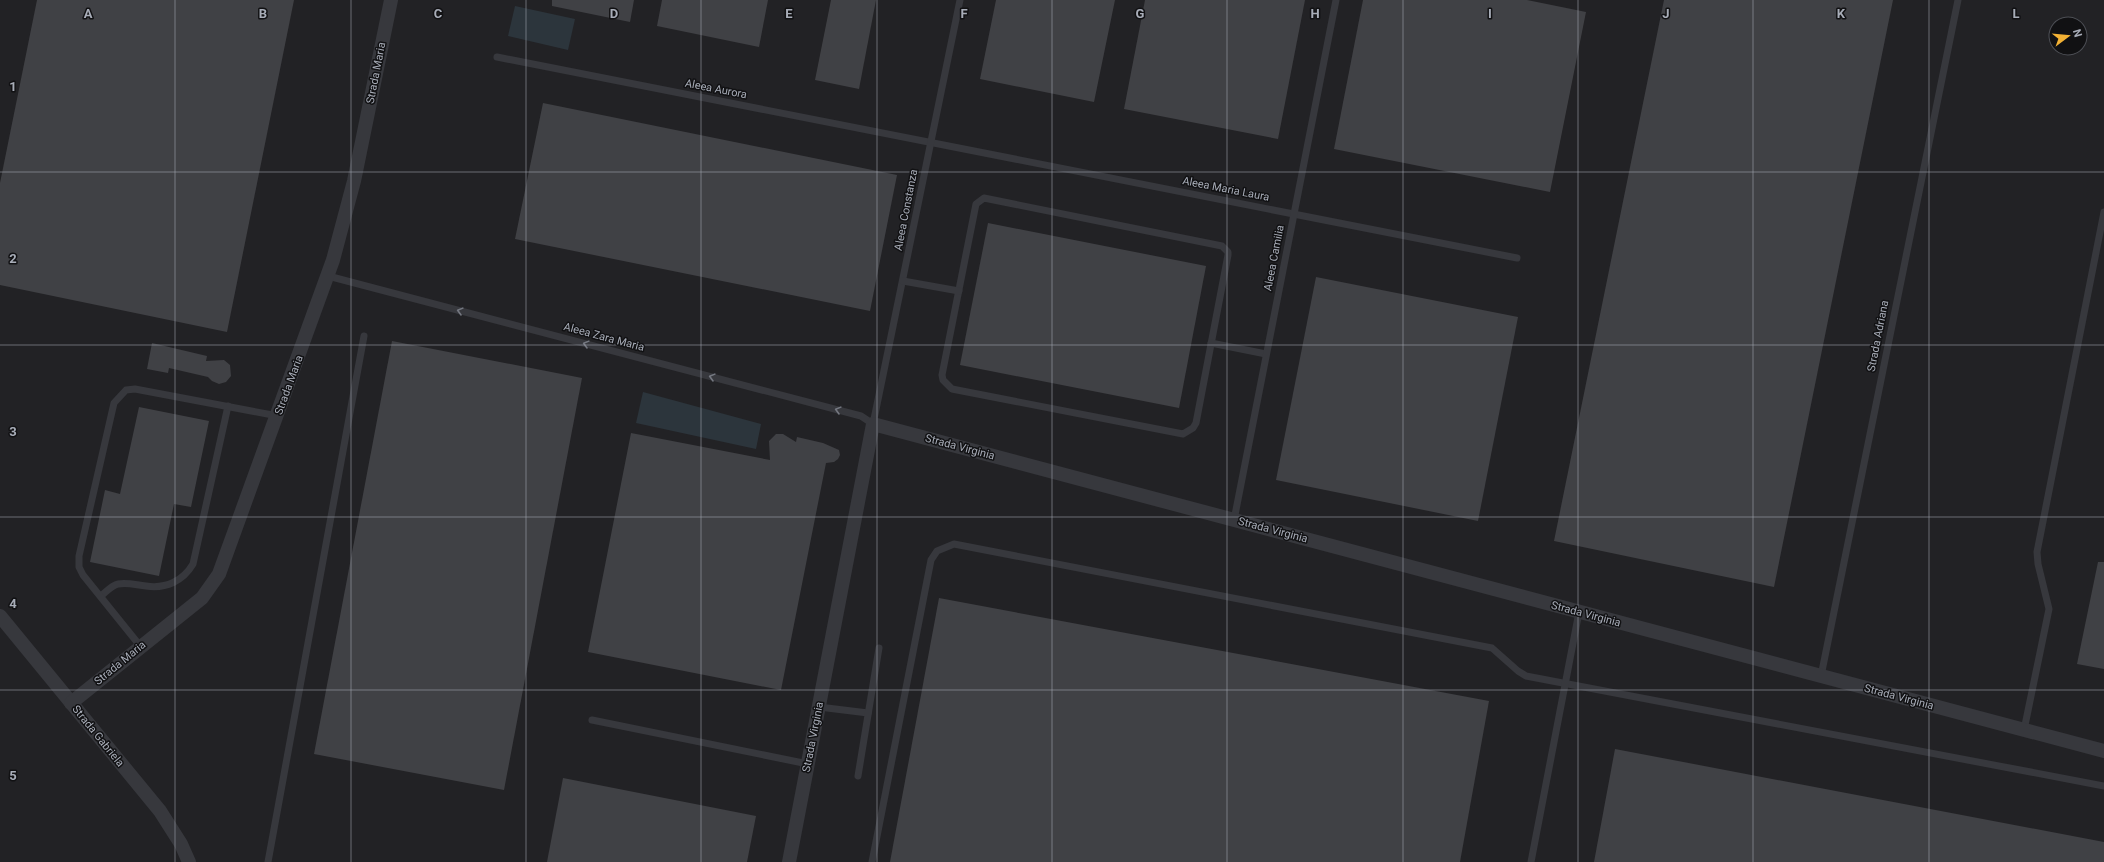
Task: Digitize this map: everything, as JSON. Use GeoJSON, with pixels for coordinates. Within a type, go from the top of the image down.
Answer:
{"type":"FeatureCollection","features":[{"type":"Feature","properties":{"kind":"street","name":"Strada Maria"},"geometry":{"type":"LineString","coordinates":[[71,703],[202,598],[212,586],[219,574],[328,276],[354,181],[390,0]]}},
{"type":"Feature","properties":{"kind":"street","name":"Strada Virginia"},"geometry":{"type":"LineString","coordinates":[[789,862],[874,424],[2104,752]]}},
{"type":"Feature","properties":{"kind":"street","name":"Strada Gabriela"},"geometry":{"type":"LineString","coordinates":[[0,616],[160,811],[189,862]]}},
{"type":"Feature","properties":{"kind":"lane","name":"Aleea Constanza"},"geometry":{"type":"LineString","coordinates":[[874,424],[960,0]]}},
{"type":"Feature","properties":{"kind":"lane","name":"Aleea Camilia"},"geometry":{"type":"LineString","coordinates":[[1234,520],[1336,0]]}},
{"type":"Feature","properties":{"kind":"lane","name":"Strada Adriana"},"geometry":{"type":"LineString","coordinates":[[1821,676],[1958,0]]}},
{"type":"Feature","properties":{"kind":"lane","name":"Aleea Aurora"},"geometry":{"type":"LineString","coordinates":[[497,57],[931,142]]}},
{"type":"Feature","properties":{"kind":"lane","name":"Aleea Maria Laura"},"geometry":{"type":"LineString","coordinates":[[931,142],[1517,258]]}},
{"type":"Feature","properties":{"kind":"lane"},"geometry":{"type":"LineString","coordinates":[[981,199],[1222,246],[1228,252],[1228,255],[1211,343],[1196,423],[1193,428],[1183,434],[952,389],[947,385],[942,375],[976,204],[981,199]]}},
{"type":"Feature","properties":{"kind":"lane"},"geometry":{"type":"LineString","coordinates":[[2024,730],[2049,609],[2038,564],[2037,552],[2104,212]]}},
{"type":"Feature","properties":{"kind":"lane","name":"Aleea Zara Maria"},"geometry":{"type":"LineString","coordinates":[[328,276],[861,416],[874,424]]}},
{"type":"Feature","properties":{"kind":"lane"},"geometry":{"type":"LineString","coordinates":[[903,281],[959,291]]}},
{"type":"Feature","properties":{"kind":"lane"},"geometry":{"type":"LineString","coordinates":[[268,862],[364,336]]}},
{"type":"Feature","properties":{"kind":"lane"},"geometry":{"type":"LineString","coordinates":[[1211,343],[1266,354]]}},
{"type":"Feature","properties":{"kind":"lane"},"geometry":{"type":"LineString","coordinates":[[140,647],[83,575],[79,567],[79,556],[114,403],[126,390],[135,389],[278,416]]}},
{"type":"Feature","properties":{"kind":"lane"},"geometry":{"type":"LineString","coordinates":[[101,596],[116,584],[128,583],[148,586],[162,586],[175,582],[186,574],[193,564],[228,406]]}},
{"type":"Feature","properties":{"kind":"lane"},"geometry":{"type":"LineString","coordinates":[[872,862],[931,560],[937,551],[954,544],[1492,648],[1518,671],[1526,676],[2104,786]]}},
{"type":"Feature","properties":{"kind":"lane"},"geometry":{"type":"LineString","coordinates":[[1531,862],[1579,612]]}},
{"type":"Feature","properties":{"kind":"lane"},"geometry":{"type":"LineString","coordinates":[[858,776],[879,648]]}},
{"type":"Feature","properties":{"kind":"lane"},"geometry":{"type":"LineString","coordinates":[[819,707],[868,713]]}},
{"type":"Feature","properties":{"kind":"lane"},"geometry":{"type":"LineString","coordinates":[[592,720],[808,764]]}},
{"type":"Feature","properties":{"kind":"shaded area"},"geometry":{"type":"Polygon","coordinates":[[[0,0],[2104,0],[2104,862],[0,862],[0,0]]]}},
{"type":"Feature","properties":{"kind":"shaded area"},"geometry":{"type":"Polygon","coordinates":[[[515,6],[575,19],[568,50],[508,36],[515,6]]]}},
{"type":"Feature","properties":{"kind":"shaded area"},"geometry":{"type":"Polygon","coordinates":[[[643,392],[761,424],[756,449],[636,423],[643,392]]]}},
{"type":"Feature","properties":{"kind":"building"},"geometry":{"type":"Polygon","coordinates":[[[37,0],[294,0],[227,332],[0,285],[0,183],[37,0]]]}},
{"type":"Feature","properties":{"kind":"building"},"geometry":{"type":"Polygon","coordinates":[[[552,0],[634,0],[630,22],[552,6],[552,0]]]}},
{"type":"Feature","properties":{"kind":"building"},"geometry":{"type":"Polygon","coordinates":[[[662,0],[768,0],[759,47],[657,26],[662,0]]]}},
{"type":"Feature","properties":{"kind":"building"},"geometry":{"type":"Polygon","coordinates":[[[831,0],[876,0],[859,89],[815,80],[831,0]]]}},
{"type":"Feature","properties":{"kind":"building"},"geometry":{"type":"Polygon","coordinates":[[[996,0],[1115,0],[1094,102],[980,79],[996,0]]]}},
{"type":"Feature","properties":{"kind":"building"},"geometry":{"type":"Polygon","coordinates":[[[1145,0],[1305,0],[1278,139],[1124,109],[1145,0]]]}},
{"type":"Feature","properties":{"kind":"building"},"geometry":{"type":"Polygon","coordinates":[[[1363,0],[1527,0],[1586,12],[1550,192],[1334,149],[1363,0]]]}},
{"type":"Feature","properties":{"kind":"building"},"geometry":{"type":"Polygon","coordinates":[[[1664,0],[1893,0],[1774,587],[1554,541],[1664,0]]]}},
{"type":"Feature","properties":{"kind":"building"},"geometry":{"type":"Polygon","coordinates":[[[543,103],[897,175],[870,311],[515,239],[543,103]]]}},
{"type":"Feature","properties":{"kind":"building"},"geometry":{"type":"Polygon","coordinates":[[[988,223],[1206,266],[1179,408],[960,365],[988,223]]]}},
{"type":"Feature","properties":{"kind":"building"},"geometry":{"type":"Polygon","coordinates":[[[1316,277],[1518,317],[1478,521],[1276,480],[1316,277]]]}},
{"type":"Feature","properties":{"kind":"building"},"geometry":{"type":"Polygon","coordinates":[[[392,341],[582,378],[504,790],[314,754],[392,341]]]}},
{"type":"Feature","properties":{"kind":"building"},"geometry":{"type":"Polygon","coordinates":[[[152,343],[207,356],[206,361],[224,360],[230,365],[231,376],[226,382],[219,384],[212,381],[208,377],[169,368],[168,373],[147,369],[152,343]]]}},
{"type":"Feature","properties":{"kind":"building"},"geometry":{"type":"Polygon","coordinates":[[[139,407],[209,421],[191,507],[174,504],[159,576],[90,562],[105,490],[120,494],[139,407]]]}},
{"type":"Feature","properties":{"kind":"building"},"geometry":{"type":"Polygon","coordinates":[[[631,433],[770,460],[769,441],[776,434],[783,434],[796,442],[797,437],[823,443],[839,450],[840,455],[838,459],[834,462],[826,463],[781,690],[588,652],[631,433]]]}},
{"type":"Feature","properties":{"kind":"building"},"geometry":{"type":"Polygon","coordinates":[[[2098,562],[2104,562],[2104,669],[2077,664],[2098,562]]]}},
{"type":"Feature","properties":{"kind":"building"},"geometry":{"type":"Polygon","coordinates":[[[939,598],[1489,701],[1460,862],[890,862],[939,598]]]}},
{"type":"Feature","properties":{"kind":"building"},"geometry":{"type":"Polygon","coordinates":[[[1615,749],[2104,842],[2104,862],[1594,862],[1615,749]]]}},
{"type":"Feature","properties":{"kind":"building"},"geometry":{"type":"Polygon","coordinates":[[[563,778],[756,816],[747,862],[547,862],[563,778]]]}}]}
